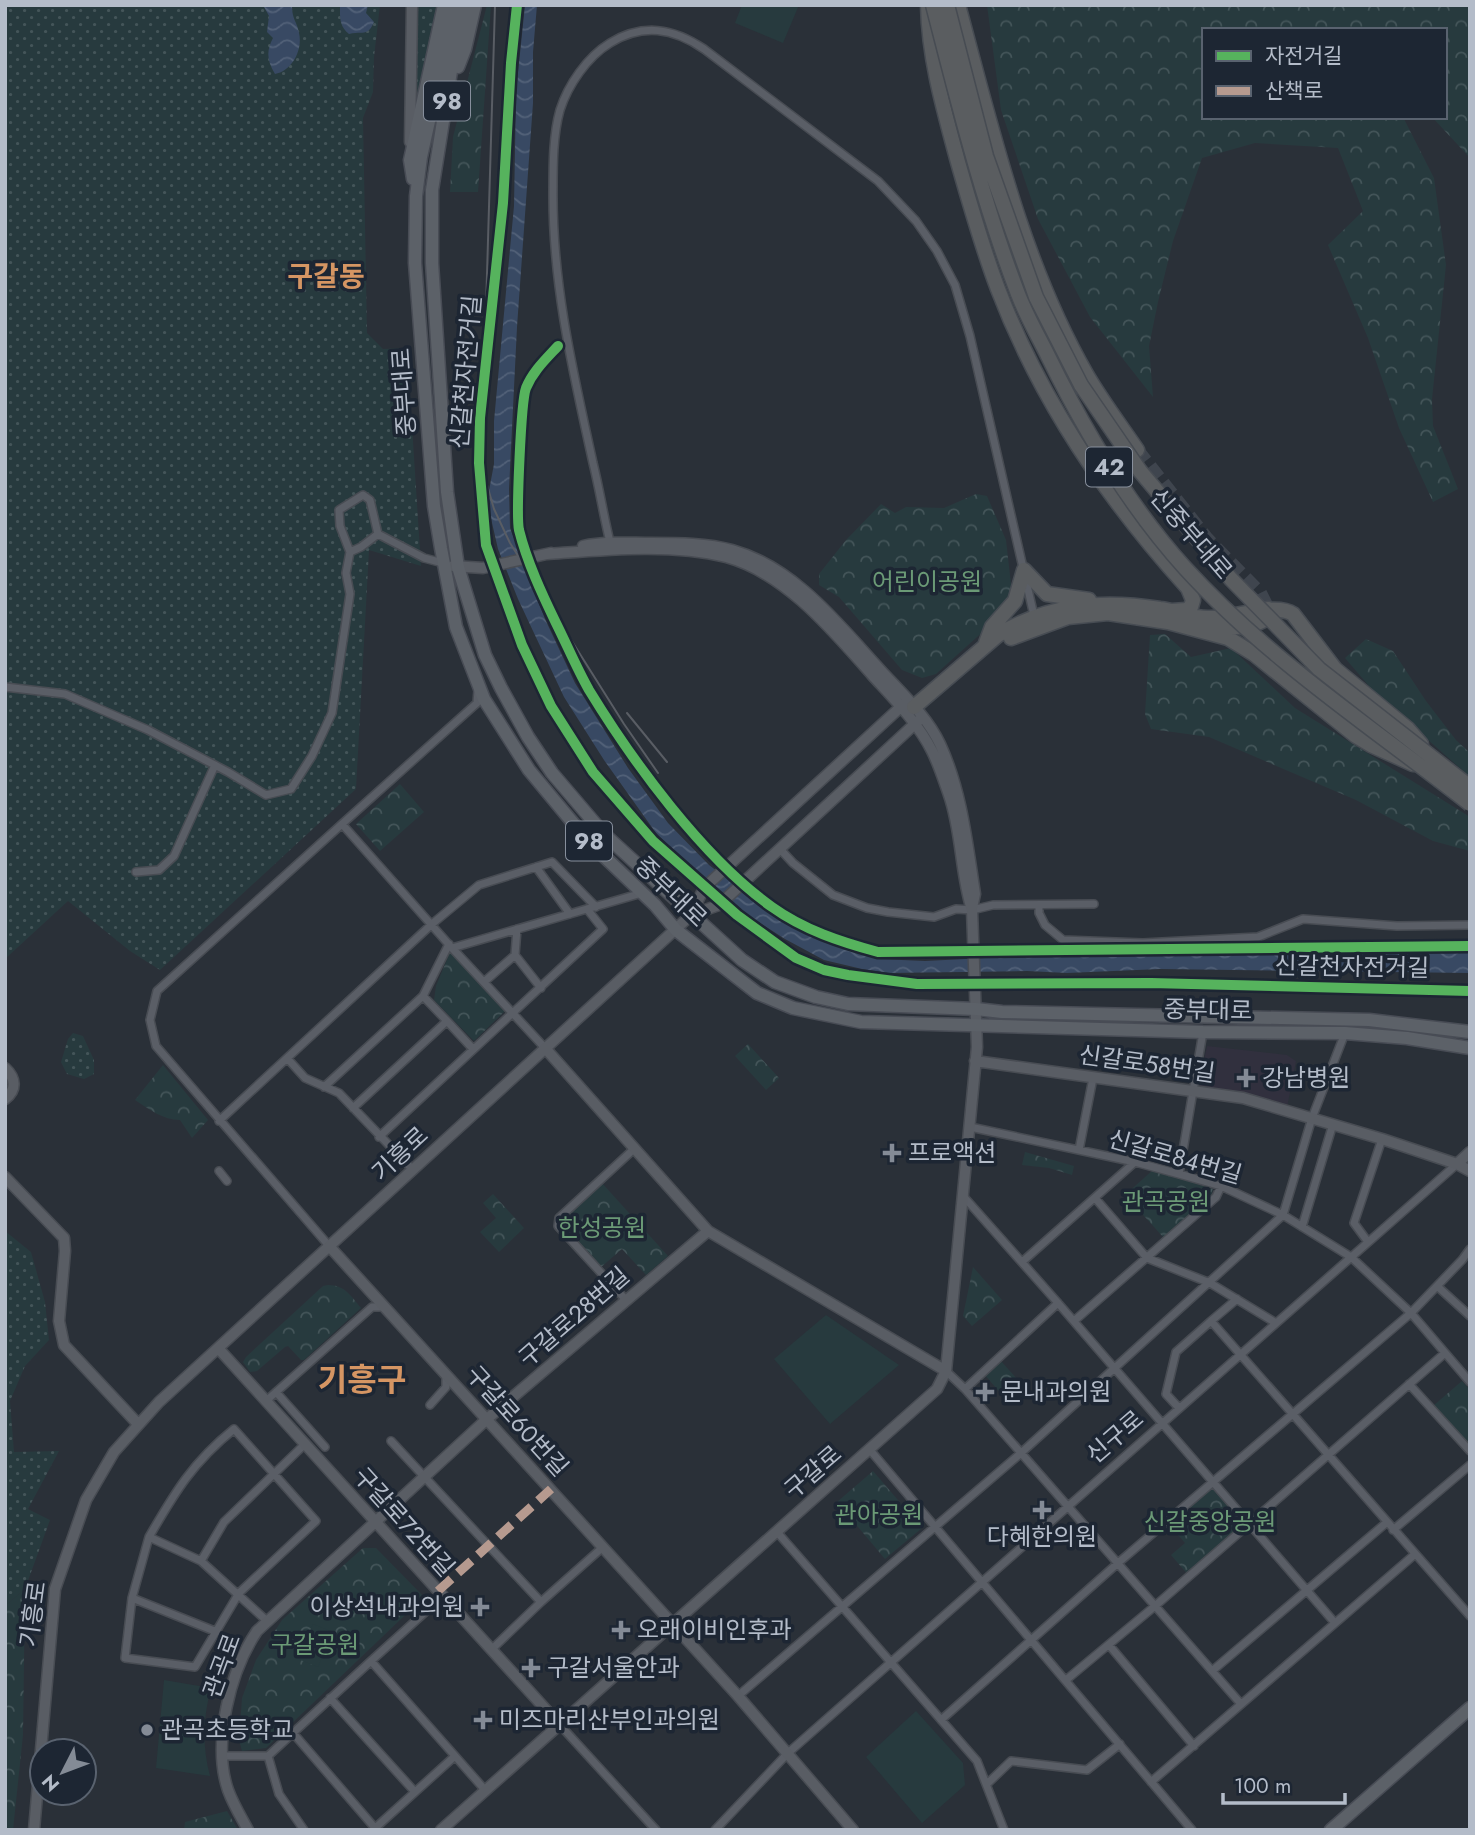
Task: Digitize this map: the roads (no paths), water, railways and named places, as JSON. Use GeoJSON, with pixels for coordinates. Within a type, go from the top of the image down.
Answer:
{"type":"FeatureCollection","features":[{"type":"Feature","properties":{"kind":"highway"},"geometry":{"type":"LineString","coordinates":[[928,5],[932,52],[943,105],[975,222],[1003,301],[1034,369],[1076,442],[1110,494],[1188,588],[1193,600],[1192,607],[1173,617]]}},
{"type":"Feature","properties":{"kind":"highway","name":"신중부대로"},"geometry":{"type":"LineString","coordinates":[[933,5],[979,180],[1018,297],[1070,402],[1119,485],[1185,568],[1248,630],[1314,687],[1470,787]]}},
{"type":"Feature","properties":{"kind":"highway","name":"신중부대로"},"geometry":{"type":"LineString","coordinates":[[947,5],[986,156],[1036,296],[1082,385],[1140,471],[1231,579],[1319,669],[1429,763],[1470,804]]}},
{"type":"Feature","properties":{"kind":"highway"},"geometry":{"type":"LineString","coordinates":[[958,5],[1010,191],[1051,302],[1086,374],[1137,450]]}},
{"type":"Feature","properties":{"kind":"highway"},"geometry":{"type":"LineString","coordinates":[[1024,570],[1047,594],[1081,598],[1097,604]]}},
{"type":"Feature","properties":{"kind":"highway"},"geometry":{"type":"LineString","coordinates":[[985,645],[992,627],[1015,601],[1024,570]]}},
{"type":"Feature","properties":{"kind":"highway"},"geometry":{"type":"LineString","coordinates":[[913,712],[991,651],[1036,622],[1064,608],[1129,604],[1223,628],[1248,626],[1267,619],[1268,609],[1289,612],[1335,669],[1408,729],[1429,763]]}},
{"type":"Feature","properties":{"kind":"highway"},"geometry":{"type":"LineString","coordinates":[[913,712],[985,645],[1012,626],[1108,613],[1173,617],[1228,638],[1254,654],[1356,736],[1378,749],[1429,763]]}},
{"type":"Feature","properties":{"kind":"main road"},"geometry":{"type":"LineString","coordinates":[[416,195],[410,160],[444,5]]}},
{"type":"Feature","properties":{"kind":"main road","name":"중부대로"},"geometry":{"type":"LineString","coordinates":[[455,5],[421,157],[416,195],[415,263],[434,506],[456,626],[478,685],[529,770],[579,831],[643,893],[676,930],[757,993],[793,1008],[861,1022],[1203,1032],[1345,1033],[1408,1038],[1470,1048]]}},
{"type":"Feature","properties":{"kind":"main road","name":"중부대로"},"geometry":{"type":"LineString","coordinates":[[465,5],[455,46],[432,190],[432,263],[447,492],[457,567],[485,655],[528,737],[552,773],[587,816],[742,960],[775,982],[817,997],[848,1004],[1002,1012],[1369,1020],[1470,1032]]}},
{"type":"Feature","properties":{"kind":"main road"},"geometry":{"type":"LineString","coordinates":[[450,83],[465,49],[475,5]]}},
{"type":"Feature","properties":{"kind":"main road"},"geometry":{"type":"LineString","coordinates":[[1331,1830],[1470,1708]]}},
{"type":"Feature","properties":{"kind":"street"},"geometry":{"type":"LineString","coordinates":[[410,160],[412,5]]}},
{"type":"Feature","properties":{"kind":"street"},"geometry":{"type":"LineString","coordinates":[[611,547],[578,400],[555,265],[555,140],[560,111],[568,93],[577,76],[595,55],[605,46],[632,32],[662,30],[689,39],[704,49],[865,171],[898,200],[926,234],[955,285],[964,314],[1036,622]]}},
{"type":"Feature","properties":{"kind":"street"},"geometry":{"type":"LineString","coordinates":[[5,687],[65,694],[148,730],[266,795],[291,789],[312,756],[332,713],[350,594],[346,573],[350,552],[340,526],[339,510],[363,495],[370,500],[378,534],[424,558],[443,563]]}},
{"type":"Feature","properties":{"kind":"street"},"geometry":{"type":"LineString","coordinates":[[350,552],[378,534]]}},
{"type":"Feature","properties":{"kind":"street","name":"구갈로"},"geometry":{"type":"LineString","coordinates":[[441,1830],[937,1389],[946,1371],[978,1026],[972,910],[975,894],[959,794],[939,743],[831,615],[796,584],[765,564],[732,550],[685,543],[611,547],[598,543],[483,568],[457,567],[443,563]]}},
{"type":"Feature","properties":{"kind":"street"},"geometry":{"type":"LineString","coordinates":[[330,1247],[156,1046],[150,1020],[158,991],[477,703],[478,685]]}},
{"type":"Feature","properties":{"kind":"street"},"geometry":{"type":"LineString","coordinates":[[477,703],[493,714]]}},
{"type":"Feature","properties":{"kind":"street"},"geometry":{"type":"LineString","coordinates":[[691,915],[719,905],[780,849],[913,712]]}},
{"type":"Feature","properties":{"kind":"street"},"geometry":{"type":"LineString","coordinates":[[691,915],[704,888],[743,852],[913,712]]}},
{"type":"Feature","properties":{"kind":"street"},"geometry":{"type":"LineString","coordinates":[[136,872],[159,870],[174,856],[215,765]]}},
{"type":"Feature","properties":{"kind":"street"},"geometry":{"type":"LineString","coordinates":[[342,824],[708,1231],[946,1371],[965,1389],[1241,1704]]}},
{"type":"Feature","properties":{"kind":"street"},"geometry":{"type":"LineString","coordinates":[[780,849],[833,895],[867,908],[888,912],[934,916],[956,909],[972,910],[993,905],[1094,904]]}},
{"type":"Feature","properties":{"kind":"street"},"geometry":{"type":"LineString","coordinates":[[219,1121],[432,924],[479,885],[552,862],[596,907]]}},
{"type":"Feature","properties":{"kind":"street"},"geometry":{"type":"LineString","coordinates":[[536,867],[570,914]]}},
{"type":"Feature","properties":{"kind":"street"},"geometry":{"type":"LineString","coordinates":[[324,1087],[423,996],[451,946],[643,893]]}},
{"type":"Feature","properties":{"kind":"street"},"geometry":{"type":"LineString","coordinates":[[1039,905],[1045,925],[1063,940],[1143,943],[1258,937],[1303,919],[1397,926],[1470,925]]}},
{"type":"Feature","properties":{"kind":"street"},"geometry":{"type":"LineString","coordinates":[[379,1137],[603,929],[587,909]]}},
{"type":"Feature","properties":{"kind":"street","name":"기흥로"},"geometry":{"type":"LineString","coordinates":[[34,1830],[55,1589],[86,1500],[114,1452],[138,1424],[218,1348],[691,915]]}},
{"type":"Feature","properties":{"kind":"street"},"geometry":{"type":"LineString","coordinates":[[517,929],[515,955],[541,988]]}},
{"type":"Feature","properties":{"kind":"street"},"geometry":{"type":"LineString","coordinates":[[484,982],[515,955]]}},
{"type":"Feature","properties":{"kind":"street"},"geometry":{"type":"LineString","coordinates":[[423,996],[473,1049]]}},
{"type":"Feature","properties":{"kind":"street"},"geometry":{"type":"LineString","coordinates":[[353,1108],[447,1021]]}},
{"type":"Feature","properties":{"kind":"street"},"geometry":{"type":"LineString","coordinates":[[1180,1174],[1203,1032]]}},
{"type":"Feature","properties":{"kind":"street"},"geometry":{"type":"LineString","coordinates":[[738,1696],[1021,1453],[1283,1215],[1312,1118],[1345,1033]]}},
{"type":"Feature","properties":{"kind":"street"},"geometry":{"type":"LineString","coordinates":[[287,1058],[304,1078],[338,1093],[413,1170]]}},
{"type":"Feature","properties":{"kind":"street","name":"신갈로58번길"},"geometry":{"type":"LineString","coordinates":[[975,1061],[1243,1098],[1382,1139],[1457,1164],[1470,1171]]}},
{"type":"Feature","properties":{"kind":"street"},"geometry":{"type":"LineString","coordinates":[[5,1068],[11,1074],[14,1086],[5,1099]]}},
{"type":"Feature","properties":{"kind":"street"},"geometry":{"type":"LineString","coordinates":[[1079,1150],[1093,1078]]}},
{"type":"Feature","properties":{"kind":"street"},"geometry":{"type":"LineString","coordinates":[[1302,1227],[1333,1124]]}},
{"type":"Feature","properties":{"kind":"street","name":"신갈로84번길"},"geometry":{"type":"LineString","coordinates":[[970,1127],[1180,1174],[1221,1186],[1283,1215],[1351,1257],[1411,1312],[1469,1381]]}},
{"type":"Feature","properties":{"kind":"street"},"geometry":{"type":"LineString","coordinates":[[1368,1242],[1354,1223],[1382,1139]]}},
{"type":"Feature","properties":{"kind":"street"},"geometry":{"type":"LineString","coordinates":[[626,1300],[558,1226],[559,1218],[635,1148]]}},
{"type":"Feature","properties":{"kind":"street","name":"신구로"},"geometry":{"type":"LineString","coordinates":[[715,1830],[788,1753],[1470,1152]]}},
{"type":"Feature","properties":{"kind":"street"},"geometry":{"type":"LineString","coordinates":[[1022,1262],[1135,1162]]}},
{"type":"Feature","properties":{"kind":"street"},"geometry":{"type":"LineString","coordinates":[[219,1171],[227,1181]]}},
{"type":"Feature","properties":{"kind":"street"},"geometry":{"type":"LineString","coordinates":[[5,1177],[64,1238],[59,1321],[64,1345],[138,1424]]}},
{"type":"Feature","properties":{"kind":"street"},"geometry":{"type":"LineString","coordinates":[[1074,1321],[1216,1197],[1221,1186]]}},
{"type":"Feature","properties":{"kind":"street"},"geometry":{"type":"LineString","coordinates":[[964,1197],[1335,1623]]}},
{"type":"Feature","properties":{"kind":"street"},"geometry":{"type":"LineString","coordinates":[[1095,1198],[1147,1258],[1210,1283],[1276,1323]]}},
{"type":"Feature","properties":{"kind":"street","name":"구갈로28번길"},"geometry":{"type":"LineString","coordinates":[[376,1522],[487,1419],[708,1231]]}},
{"type":"Feature","properties":{"kind":"street","name":"구갈로60번길"},"geometry":{"type":"LineString","coordinates":[[330,1247],[738,1696],[853,1830]]}},
{"type":"Feature","properties":{"kind":"street"},"geometry":{"type":"LineString","coordinates":[[941,1720],[1118,1563],[1411,1312],[1466,1262],[1470,1249]]}},
{"type":"Feature","properties":{"kind":"street"},"geometry":{"type":"LineString","coordinates":[[1437,1286],[1470,1315]]}},
{"type":"Feature","properties":{"kind":"street"},"geometry":{"type":"LineString","coordinates":[[1180,1408],[1166,1394],[1176,1352],[1237,1299]]}},
{"type":"Feature","properties":{"kind":"street"},"geometry":{"type":"LineString","coordinates":[[965,1389],[1058,1303]]}},
{"type":"Feature","properties":{"kind":"street"},"geometry":{"type":"LineString","coordinates":[[266,1401],[372,1307],[388,1309]]}},
{"type":"Feature","properties":{"kind":"street"},"geometry":{"type":"LineString","coordinates":[[1211,1321],[1470,1616]]}},
{"type":"Feature","properties":{"kind":"street","name":"구갈로72번길"},"geometry":{"type":"LineString","coordinates":[[218,1348],[559,1724]]}},
{"type":"Feature","properties":{"kind":"street"},"geometry":{"type":"LineString","coordinates":[[1066,1681],[1445,1353]]}},
{"type":"Feature","properties":{"kind":"street"},"geometry":{"type":"LineString","coordinates":[[430,1405],[446,1387],[446,1374]]}},
{"type":"Feature","properties":{"kind":"street"},"geometry":{"type":"LineString","coordinates":[[1409,1384],[1470,1451]]}},
{"type":"Feature","properties":{"kind":"street"},"geometry":{"type":"LineString","coordinates":[[275,1392],[325,1447]]}},
{"type":"Feature","properties":{"kind":"street"},"geometry":{"type":"LineString","coordinates":[[234,1429],[316,1521],[239,1593],[195,1667],[125,1658],[132,1598],[149,1537],[178,1487],[207,1451],[234,1429]]}},
{"type":"Feature","properties":{"kind":"street"},"geometry":{"type":"LineString","coordinates":[[391,1441],[541,1602]]}},
{"type":"Feature","properties":{"kind":"street"},"geometry":{"type":"LineString","coordinates":[[201,1561],[224,1522],[305,1444]]}},
{"type":"Feature","properties":{"kind":"street"},"geometry":{"type":"LineString","coordinates":[[870,1451],[1192,1830]]}},
{"type":"Feature","properties":{"kind":"street"},"geometry":{"type":"LineString","coordinates":[[1393,1530],[1470,1465]]}},
{"type":"Feature","properties":{"kind":"street","name":"관곡로"},"geometry":{"type":"LineString","coordinates":[[247,1830],[228,1790],[224,1731],[234,1679],[247,1646],[267,1621],[376,1522]]}},
{"type":"Feature","properties":{"kind":"street"},"geometry":{"type":"LineString","coordinates":[[1212,1671],[1387,1523]]}},
{"type":"Feature","properties":{"kind":"street"},"geometry":{"type":"LineString","coordinates":[[777,1532],[977,1761],[1004,1830]]}},
{"type":"Feature","properties":{"kind":"street"},"geometry":{"type":"LineString","coordinates":[[149,1537],[201,1561],[267,1621]]}},
{"type":"Feature","properties":{"kind":"street"},"geometry":{"type":"LineString","coordinates":[[491,1650],[603,1547]]}},
{"type":"Feature","properties":{"kind":"street"},"geometry":{"type":"LineString","coordinates":[[1151,1782],[1414,1555]]}},
{"type":"Feature","properties":{"kind":"street"},"geometry":{"type":"LineString","coordinates":[[224,1756],[268,1756],[443,1596]]}},
{"type":"Feature","properties":{"kind":"street"},"geometry":{"type":"LineString","coordinates":[[132,1598],[217,1632]]}},
{"type":"Feature","properties":{"kind":"street"},"geometry":{"type":"LineString","coordinates":[[1462,1608],[1470,1602]]}},
{"type":"Feature","properties":{"kind":"street"},"geometry":{"type":"LineString","coordinates":[[1109,1645],[1194,1746]]}},
{"type":"Feature","properties":{"kind":"street"},"geometry":{"type":"LineString","coordinates":[[371,1661],[485,1790]]}},
{"type":"Feature","properties":{"kind":"street"},"geometry":{"type":"LineString","coordinates":[[330,1698],[415,1792]]}},
{"type":"Feature","properties":{"kind":"street"},"geometry":{"type":"LineString","coordinates":[[559,1724],[656,1830]]}},
{"type":"Feature","properties":{"kind":"street"},"geometry":{"type":"LineString","coordinates":[[293,1733],[374,1829],[455,1756]]}},
{"type":"Feature","properties":{"kind":"street"},"geometry":{"type":"LineString","coordinates":[[987,1784],[1011,1762],[1087,1770],[1120,1744]]}},
{"type":"Feature","properties":{"kind":"street"},"geometry":{"type":"LineString","coordinates":[[268,1756],[279,1794],[304,1830]]}},
{"type":"Feature","properties":{"kind":"water"},"geometry":{"type":"Polygon","coordinates":[[[263,5],[292,5],[299,33],[295,59],[286,69],[275,74],[268,56],[273,38],[267,32],[269,16],[263,5]]]}},
{"type":"Feature","properties":{"kind":"water"},"geometry":{"type":"Polygon","coordinates":[[[340,5],[368,5],[366,13],[374,22],[369,30],[349,34],[342,24],[340,5]]]}},
{"type":"Feature","properties":{"kind":"water"},"geometry":{"type":"Polygon","coordinates":[[[525,5],[537,5],[517,327],[509,489],[510,528],[545,619],[575,683],[628,768],[668,823],[709,865],[776,916],[836,946],[878,959],[925,961],[1006,957],[1139,956],[1202,950],[1470,953],[1470,973],[1160,969],[1067,973],[888,973],[862,969],[824,960],[740,910],[712,889],[656,833],[604,760],[564,697],[498,549],[487,501],[494,464],[494,421],[514,206],[516,92],[525,5]]]}},
{"type":"Feature","properties":{"kind":"tunnel"},"geometry":{"type":"LineString","coordinates":[[1137,450],[1207,539],[1260,593],[1268,609]]}},
{"type":"Feature","properties":{"kind":"tram line"},"geometry":{"type":"LineString","coordinates":[[495,5],[482,442],[485,478],[494,509],[510,543],[658,773]]}},
{"type":"Feature","properties":{"kind":"tram line"},"geometry":{"type":"LineString","coordinates":[[627,713],[667,762]]}},
{"type":"Feature","properties":{"kind":"place","name":"강남병원"},"geometry":{"type":"Point","coordinates":[1246,1078]}},
{"type":"Feature","properties":{"kind":"place","name":"프로액션"},"geometry":{"type":"Point","coordinates":[892,1153]}},
{"type":"Feature","properties":{"kind":"place","name":"문내과의원"},"geometry":{"type":"Point","coordinates":[985,1392]}},
{"type":"Feature","properties":{"kind":"place","name":"다혜한의원"},"geometry":{"type":"Point","coordinates":[1042,1510]}},
{"type":"Feature","properties":{"kind":"place","name":"이상석내과의원"},"geometry":{"type":"Point","coordinates":[480,1607]}},
{"type":"Feature","properties":{"kind":"place","name":"오래이비인후과"},"geometry":{"type":"Point","coordinates":[621,1630]}},
{"type":"Feature","properties":{"kind":"place","name":"구갈서울안과"},"geometry":{"type":"Point","coordinates":[531,1668]}},
{"type":"Feature","properties":{"kind":"place","name":"미즈마리산부인과의원"},"geometry":{"type":"Point","coordinates":[483,1720]}},
{"type":"Feature","properties":{"kind":"place","name":"관곡초등학교"},"geometry":{"type":"Point","coordinates":[147,1730]}},
{"type":"Feature","properties":{"kind":"district","name":"구갈동"},"geometry":{"type":"Point","coordinates":[326,276]}},
{"type":"Feature","properties":{"kind":"district","name":"기흥구"},"geometry":{"type":"Point","coordinates":[362,1380]}},
{"type":"Feature","properties":{"kind":"park label","name":"어린이공원"},"geometry":{"type":"Point","coordinates":[927,582]}},
{"type":"Feature","properties":{"kind":"park label","name":"관곡공원"},"geometry":{"type":"Point","coordinates":[1166,1202]}},
{"type":"Feature","properties":{"kind":"park label","name":"한성공원"},"geometry":{"type":"Point","coordinates":[602,1228]}},
{"type":"Feature","properties":{"kind":"park label","name":"관아공원"},"geometry":{"type":"Point","coordinates":[879,1515]}},
{"type":"Feature","properties":{"kind":"park label","name":"신갈중앙공원"},"geometry":{"type":"Point","coordinates":[1210,1522]}},
{"type":"Feature","properties":{"kind":"park label","name":"구갈공원"},"geometry":{"type":"Point","coordinates":[315,1645]}}]}
